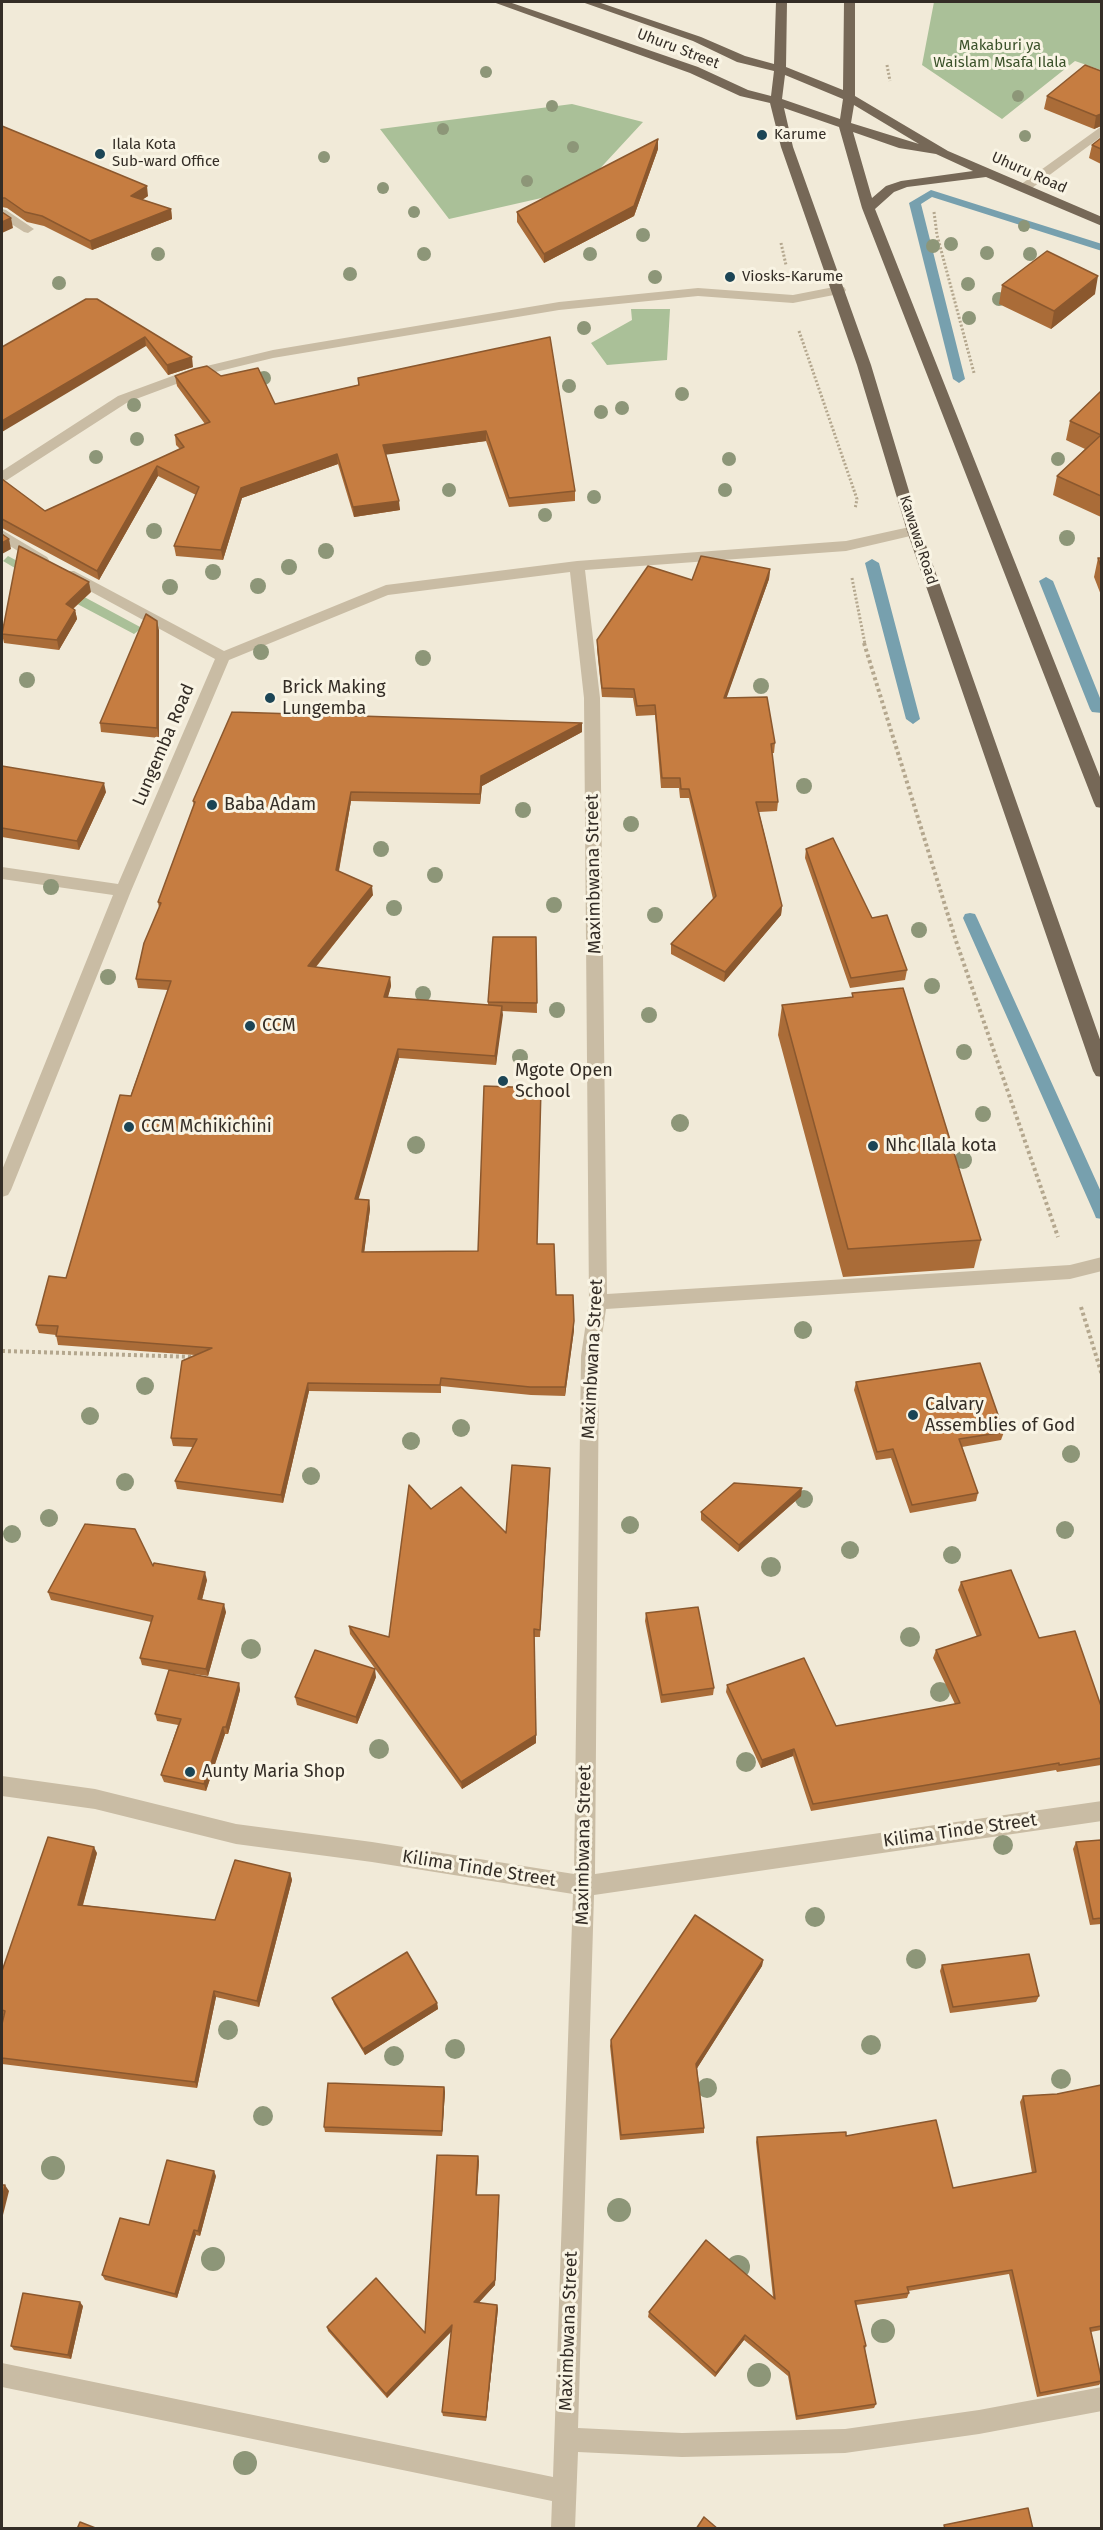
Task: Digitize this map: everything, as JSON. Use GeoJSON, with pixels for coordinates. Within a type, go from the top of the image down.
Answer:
{"type":"FeatureCollection","features":[{"type":"Feature","properties":{"kind":"main road","name":"Uhuru Street"},"geometry":{"type":"LineString","coordinates":[[499,2],[694,70],[744,93],[776,101],[845,126]]}},
{"type":"Feature","properties":{"kind":"main road","name":"Uhuru Street"},"geometry":{"type":"LineString","coordinates":[[588,2],[697,39],[741,59],[780,69],[849,97]]}},
{"type":"Feature","properties":{"kind":"main road","name":"Kawawa Road"},"geometry":{"type":"LineString","coordinates":[[782,2],[780,69],[776,101],[787,147],[839,290],[914,531],[1101,1071]]}},
{"type":"Feature","properties":{"kind":"main road"},"geometry":{"type":"LineString","coordinates":[[850,2],[849,97],[845,126],[868,208],[1101,803]]}},
{"type":"Feature","properties":{"kind":"main road","name":"Uhuru Road"},"geometry":{"type":"LineString","coordinates":[[849,97],[944,154],[1101,222]]}},
{"type":"Feature","properties":{"kind":"main road","name":"Uhuru Road"},"geometry":{"type":"LineString","coordinates":[[845,126],[903,145],[944,154]]}},
{"type":"Feature","properties":{"kind":"main road"},"geometry":{"type":"LineString","coordinates":[[868,208],[891,189],[937,178],[989,173]]}},
{"type":"Feature","properties":{"kind":"street"},"geometry":{"type":"LineString","coordinates":[[1024,188],[1101,130]]}},
{"type":"Feature","properties":{"kind":"street"},"geometry":{"type":"LineString","coordinates":[[2,213],[28,229]]}},
{"type":"Feature","properties":{"kind":"street"},"geometry":{"type":"LineString","coordinates":[[2,477],[123,399],[191,374],[273,354],[559,306],[698,292],[792,299],[839,290]]}},
{"type":"Feature","properties":{"kind":"street"},"geometry":{"type":"LineString","coordinates":[[2,535],[45,562],[91,584],[223,657],[386,590],[577,566],[846,546],[914,531]]}},
{"type":"Feature","properties":{"kind":"street","name":"Maximbwana Street"},"geometry":{"type":"LineString","coordinates":[[563,2529],[584,1886],[590,1356],[598,1302],[592,698],[577,566]]}},
{"type":"Feature","properties":{"kind":"street","name":"Lungemba Road"},"geometry":{"type":"LineString","coordinates":[[2,1190],[123,891],[223,657]]}},
{"type":"Feature","properties":{"kind":"street"},"geometry":{"type":"LineString","coordinates":[[2,873],[123,891]]}},
{"type":"Feature","properties":{"kind":"street"},"geometry":{"type":"LineString","coordinates":[[598,1302],[1071,1272],[1101,1264]]}},
{"type":"Feature","properties":{"kind":"street","name":"Kilima Tinde Street"},"geometry":{"type":"LineString","coordinates":[[2,1786],[95,1799],[236,1834],[372,1852],[584,1886],[1101,1811]]}},
{"type":"Feature","properties":{"kind":"street"},"geometry":{"type":"LineString","coordinates":[[2,2375],[563,2491]]}},
{"type":"Feature","properties":{"kind":"street"},"geometry":{"type":"LineString","coordinates":[[565,2439],[682,2445],[845,2441],[979,2422],[1101,2399]]}},
{"type":"Feature","properties":{"kind":"path"},"geometry":{"type":"LineString","coordinates":[[886,60],[890,81]]}},
{"type":"Feature","properties":{"kind":"path"},"geometry":{"type":"LineString","coordinates":[[937,178],[931,193],[937,235],[976,377]]}},
{"type":"Feature","properties":{"kind":"path"},"geometry":{"type":"LineString","coordinates":[[781,242],[797,323],[814,379],[857,499],[846,546],[865,646],[949,918],[1071,1272],[1101,1375]]}},
{"type":"Feature","properties":{"kind":"path"},"geometry":{"type":"LineString","coordinates":[[2,1351],[207,1358]]}},
{"type":"Feature","properties":{"kind":"green space","name":"Makaburi ya Waislam Msafa Ilala"},"geometry":{"type":"Polygon","coordinates":[[[934,2],[1101,2],[1101,70],[1075,61],[1002,119],[922,65],[934,2]]]}},
{"type":"Feature","properties":{"kind":"green space"},"geometry":{"type":"Polygon","coordinates":[[[572,104],[643,122],[581,189],[449,219],[380,129],[572,104]]]}},
{"type":"Feature","properties":{"kind":"green space"},"geometry":{"type":"Polygon","coordinates":[[[631,309],[670,309],[667,360],[607,365],[591,343],[632,320],[631,309]]]}},
{"type":"Feature","properties":{"kind":"green space"},"geometry":{"type":"Polygon","coordinates":[[[8,556],[142,628],[134,634],[66,598],[3,561],[8,556]]]}},
{"type":"Feature","properties":{"kind":"building"},"geometry":{"type":"Polygon","coordinates":[[[1085,65],[1101,71],[1101,114],[1096,116],[1047,96],[1085,65]]]}},
{"type":"Feature","properties":{"kind":"building"},"geometry":{"type":"Polygon","coordinates":[[[2,126],[147,186],[131,196],[171,209],[90,241],[42,216],[25,212],[2,198],[2,126]]]}},
{"type":"Feature","properties":{"kind":"building"},"geometry":{"type":"Polygon","coordinates":[[[1101,138],[1101,149],[1092,145],[1101,138]]]}},
{"type":"Feature","properties":{"kind":"building"},"geometry":{"type":"Polygon","coordinates":[[[658,139],[634,206],[544,254],[517,212],[658,139]]]}},
{"type":"Feature","properties":{"kind":"building"},"geometry":{"type":"Polygon","coordinates":[[[2,212],[11,218],[2,222],[2,212]]]}},
{"type":"Feature","properties":{"kind":"building"},"geometry":{"type":"Polygon","coordinates":[[[1047,251],[1098,276],[1054,311],[1002,285],[1047,251]]]}},
{"type":"Feature","properties":{"kind":"building"},"geometry":{"type":"Polygon","coordinates":[[[86,299],[97,299],[192,357],[167,365],[145,337],[2,421],[2,347],[86,299]]]}},
{"type":"Feature","properties":{"kind":"building"},"geometry":{"type":"Polygon","coordinates":[[[550,337],[575,491],[509,498],[486,431],[383,445],[399,501],[353,507],[337,454],[241,488],[221,550],[174,546],[199,487],[157,466],[97,571],[2,519],[2,479],[45,511],[184,447],[175,435],[210,422],[175,376],[194,369],[207,366],[221,376],[258,368],[275,404],[359,385],[358,378],[550,337]]]}},
{"type":"Feature","properties":{"kind":"building"},"geometry":{"type":"Polygon","coordinates":[[[1101,391],[1101,435],[1070,421],[1101,391]]]}},
{"type":"Feature","properties":{"kind":"building"},"geometry":{"type":"Polygon","coordinates":[[[1101,435],[1101,496],[1057,476],[1101,435]]]}},
{"type":"Feature","properties":{"kind":"building"},"geometry":{"type":"Polygon","coordinates":[[[2,534],[9,539],[2,543],[2,534]]]}},
{"type":"Feature","properties":{"kind":"building"},"geometry":{"type":"Polygon","coordinates":[[[19,546],[89,582],[66,604],[75,610],[57,640],[2,634],[19,546]]]}},
{"type":"Feature","properties":{"kind":"building"},"geometry":{"type":"Polygon","coordinates":[[[701,556],[770,569],[724,698],[767,697],[775,743],[771,744],[778,802],[756,802],[782,906],[725,972],[671,944],[716,896],[689,789],[681,789],[680,778],[662,778],[655,705],[637,706],[634,689],[602,688],[597,640],[648,566],[692,580],[701,556]]]}},
{"type":"Feature","properties":{"kind":"building"},"geometry":{"type":"Polygon","coordinates":[[[146,614],[157,621],[157,728],[100,723],[146,614]]]}},
{"type":"Feature","properties":{"kind":"building"},"geometry":{"type":"Polygon","coordinates":[[[232,712],[582,723],[481,776],[480,794],[351,792],[336,870],[372,886],[308,966],[390,977],[384,997],[502,1006],[495,1056],[398,1049],[355,1199],[369,1200],[362,1252],[478,1251],[484,1086],[541,1088],[537,1244],[554,1244],[556,1295],[573,1295],[574,1321],[565,1387],[530,1387],[441,1378],[440,1385],[308,1383],[281,1495],[175,1481],[197,1439],[171,1438],[182,1361],[212,1348],[56,1336],[58,1326],[36,1325],[49,1276],[66,1278],[120,1095],[131,1096],[171,981],[136,979],[144,943],[161,903],[158,902],[195,802],[193,801],[232,712]]]}},
{"type":"Feature","properties":{"kind":"building"},"geometry":{"type":"Polygon","coordinates":[[[2,766],[104,783],[77,841],[2,828],[2,766]]]}},
{"type":"Feature","properties":{"kind":"building"},"geometry":{"type":"Polygon","coordinates":[[[833,838],[872,918],[887,915],[907,970],[851,978],[806,849],[833,838]]]}},
{"type":"Feature","properties":{"kind":"building"},"geometry":{"type":"Polygon","coordinates":[[[493,937],[536,937],[537,1003],[488,1002],[493,937]]]}},
{"type":"Feature","properties":{"kind":"building","name":"Nhc Ilala kota"},"geometry":{"type":"Polygon","coordinates":[[[903,988],[981,1240],[848,1249],[782,1005],[853,997],[852,993],[903,988]]]}},
{"type":"Feature","properties":{"kind":"building"},"geometry":{"type":"Polygon","coordinates":[[[980,1363],[1004,1432],[959,1439],[978,1493],[912,1505],[893,1449],[877,1452],[856,1382],[980,1363]]]}},
{"type":"Feature","properties":{"kind":"building"},"geometry":{"type":"Polygon","coordinates":[[[512,1465],[550,1468],[540,1630],[534,1629],[536,1735],[461,1782],[349,1626],[389,1637],[409,1485],[431,1509],[461,1487],[506,1533],[512,1465]]]}},
{"type":"Feature","properties":{"kind":"building"},"geometry":{"type":"Polygon","coordinates":[[[734,1483],[802,1488],[739,1545],[701,1512],[734,1483]]]}},
{"type":"Feature","properties":{"kind":"building"},"geometry":{"type":"Polygon","coordinates":[[[85,1524],[135,1529],[153,1566],[154,1563],[205,1572],[198,1599],[224,1604],[206,1669],[140,1658],[153,1616],[48,1592],[85,1524]]]}},
{"type":"Feature","properties":{"kind":"building"},"geometry":{"type":"Polygon","coordinates":[[[1011,1570],[1039,1638],[1075,1631],[1101,1706],[1101,1758],[813,1804],[794,1749],[762,1760],[727,1685],[804,1658],[836,1726],[960,1703],[936,1650],[981,1635],[961,1582],[1011,1570]]]}},
{"type":"Feature","properties":{"kind":"building"},"geometry":{"type":"Polygon","coordinates":[[[698,1607],[714,1688],[662,1695],[646,1613],[698,1607]]]}},
{"type":"Feature","properties":{"kind":"building"},"geometry":{"type":"Polygon","coordinates":[[[315,1650],[375,1669],[356,1717],[295,1697],[315,1650]]]}},
{"type":"Feature","properties":{"kind":"building"},"geometry":{"type":"Polygon","coordinates":[[[169,1670],[239,1683],[226,1727],[223,1727],[204,1784],[161,1775],[181,1719],[155,1714],[169,1670]]]}},
{"type":"Feature","properties":{"kind":"building"},"geometry":{"type":"Polygon","coordinates":[[[48,1837],[94,1847],[78,1905],[215,1920],[235,1860],[290,1873],[257,2001],[214,1991],[195,2082],[2,2058],[2,2024],[5,2011],[2,2010],[2,1971],[48,1837]]]}},
{"type":"Feature","properties":{"kind":"building"},"geometry":{"type":"Polygon","coordinates":[[[1101,1840],[1101,1918],[1093,1919],[1076,1842],[1101,1840]]]}},
{"type":"Feature","properties":{"kind":"building"},"geometry":{"type":"Polygon","coordinates":[[[695,1915],[763,1960],[696,2064],[704,2128],[621,2135],[611,2040],[695,1915]]]}},
{"type":"Feature","properties":{"kind":"building"},"geometry":{"type":"Polygon","coordinates":[[[407,1952],[437,2003],[363,2049],[332,1998],[407,1952]]]}},
{"type":"Feature","properties":{"kind":"building"},"geometry":{"type":"Polygon","coordinates":[[[1029,1954],[1039,1996],[953,2007],[942,1965],[1029,1954]]]}},
{"type":"Feature","properties":{"kind":"building"},"geometry":{"type":"Polygon","coordinates":[[[328,2083],[444,2087],[442,2131],[324,2127],[328,2083]]]}},
{"type":"Feature","properties":{"kind":"building"},"geometry":{"type":"Polygon","coordinates":[[[1101,2085],[1101,2326],[1090,2328],[1101,2381],[1040,2393],[1012,2270],[907,2287],[909,2293],[855,2301],[876,2404],[797,2416],[789,2372],[745,2335],[716,2373],[649,2312],[706,2240],[775,2299],[757,2137],[846,2132],[846,2136],[936,2120],[953,2188],[1036,2172],[1023,2096],[1057,2094],[1101,2085]]]}},
{"type":"Feature","properties":{"kind":"building"},"geometry":{"type":"Polygon","coordinates":[[[437,2155],[478,2156],[476,2195],[499,2195],[495,2280],[474,2302],[497,2305],[486,2417],[442,2412],[452,2325],[386,2394],[327,2327],[376,2278],[425,2333],[437,2155]]]}},
{"type":"Feature","properties":{"kind":"building"},"geometry":{"type":"Polygon","coordinates":[[[167,2160],[214,2171],[198,2231],[194,2230],[175,2294],[102,2275],[120,2218],[149,2225],[167,2160]]]}},
{"type":"Feature","properties":{"kind":"building"},"geometry":{"type":"Polygon","coordinates":[[[23,2293],[80,2302],[68,2355],[11,2346],[23,2293]]]}},
{"type":"Feature","properties":{"kind":"building"},"geometry":{"type":"Polygon","coordinates":[[[1028,2508],[1033,2529],[945,2529],[944,2525],[1028,2508]]]}},
{"type":"Feature","properties":{"kind":"building"},"geometry":{"type":"Polygon","coordinates":[[[704,2517],[718,2529],[696,2529],[704,2517]]]}},
{"type":"Feature","properties":{"kind":"building"},"geometry":{"type":"Polygon","coordinates":[[[80,2522],[98,2529],[77,2529],[80,2522]]]}},
{"type":"Feature","properties":{"kind":"waterway"},"geometry":{"type":"LineString","coordinates":[[959,379],[915,203],[931,193],[1102,248]]}},
{"type":"Feature","properties":{"kind":"waterway"},"geometry":{"type":"LineString","coordinates":[[872,563],[913,719]]}},
{"type":"Feature","properties":{"kind":"waterway"},"geometry":{"type":"LineString","coordinates":[[1046,581],[1097,709]]}},
{"type":"Feature","properties":{"kind":"waterway"},"geometry":{"type":"LineString","coordinates":[[970,918],[1102,1213]]}},
{"type":"Feature","properties":{"kind":"place","name":"Karume"},"geometry":{"type":"Point","coordinates":[762,135]}},
{"type":"Feature","properties":{"kind":"place","name":"Ilala Kota Sub-ward Office"},"geometry":{"type":"Point","coordinates":[100,154]}},
{"type":"Feature","properties":{"kind":"place","name":"Viosks-Karume"},"geometry":{"type":"Point","coordinates":[730,277]}},
{"type":"Feature","properties":{"kind":"place","name":"Brick Making Lungemba"},"geometry":{"type":"Point","coordinates":[270,698]}},
{"type":"Feature","properties":{"kind":"place","name":"Baba Adam"},"geometry":{"type":"Point","coordinates":[212,805]}},
{"type":"Feature","properties":{"kind":"place","name":"CCM"},"geometry":{"type":"Point","coordinates":[250,1026]}},
{"type":"Feature","properties":{"kind":"place","name":"Mgote Open School"},"geometry":{"type":"Point","coordinates":[503,1081]}},
{"type":"Feature","properties":{"kind":"place","name":"CCM Mchikichini"},"geometry":{"type":"Point","coordinates":[129,1127]}},
{"type":"Feature","properties":{"kind":"place","name":"Nhc Ilala kota"},"geometry":{"type":"Point","coordinates":[873,1146]}},
{"type":"Feature","properties":{"kind":"place","name":"Calvary Assemblies of God"},"geometry":{"type":"Point","coordinates":[913,1415]}},
{"type":"Feature","properties":{"kind":"place","name":"Aunty Maria Shop"},"geometry":{"type":"Point","coordinates":[190,1772]}}]}
